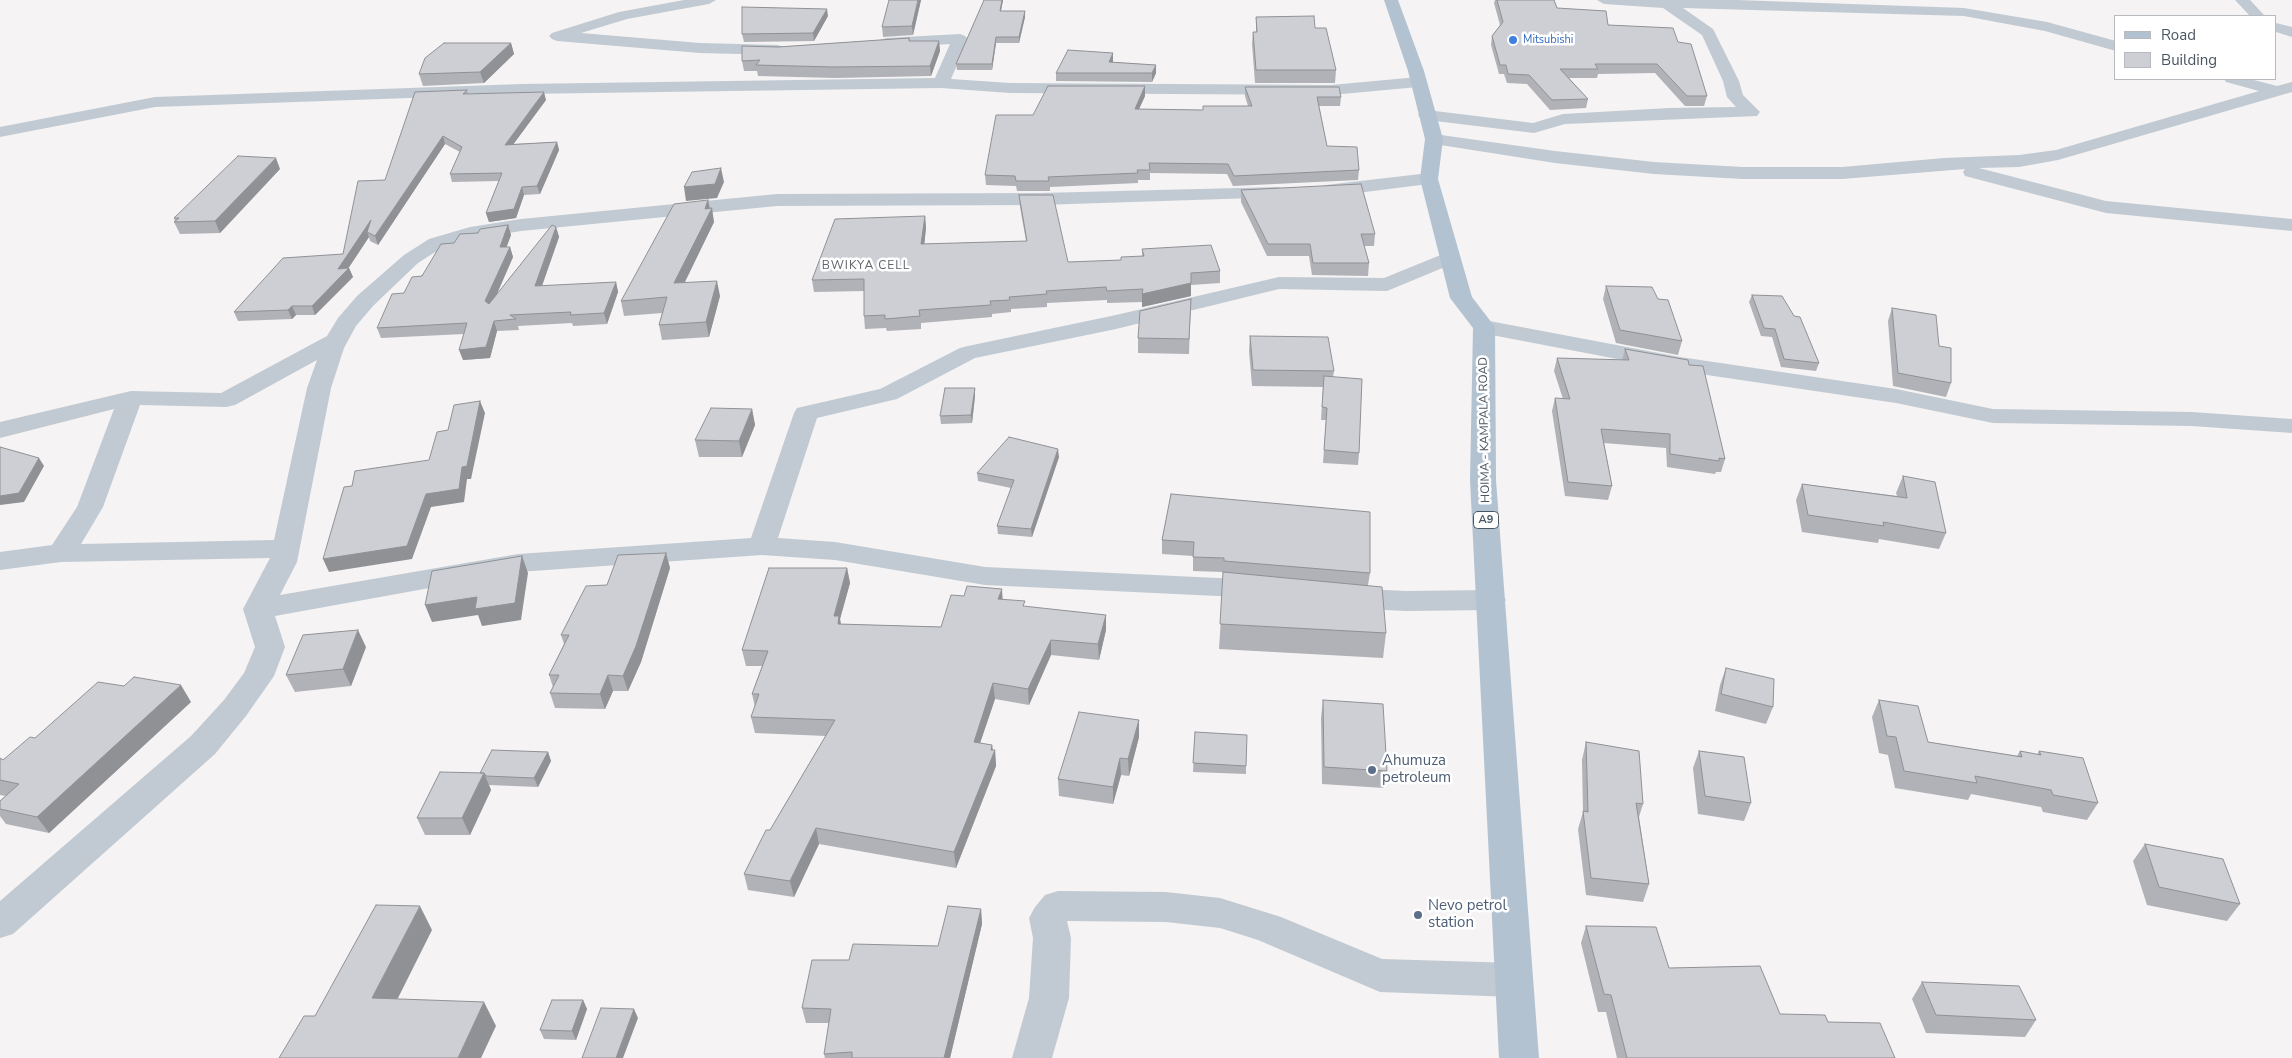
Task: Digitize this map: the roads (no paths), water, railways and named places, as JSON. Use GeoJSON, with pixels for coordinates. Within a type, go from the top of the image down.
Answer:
{"type":"FeatureCollection","features":[{"type":"Feature","properties":{"kind":"main road"},"geometry":{"type":"LineString","coordinates":[[1391,0],[1418,82],[1430,127],[1429,179],[1460,298],[1484,327]]}},
{"type":"Feature","properties":{"kind":"main road","name":"HOIMA - KAMPALA ROAD"},"geometry":{"type":"LineString","coordinates":[[1484,327],[1483,480],[1518,1058]]}},
{"type":"Feature","properties":{"kind":"street"},"geometry":{"type":"LineString","coordinates":[[709,0],[624,15],[557,36],[700,48],[797,48]]}},
{"type":"Feature","properties":{"kind":"street"},"geometry":{"type":"LineString","coordinates":[[1604,0],[1666,4],[1964,12],[2047,27],[2114,45]]}},
{"type":"Feature","properties":{"kind":"street"},"geometry":{"type":"LineString","coordinates":[[2242,0],[2257,15]]}},
{"type":"Feature","properties":{"kind":"street"},"geometry":{"type":"LineString","coordinates":[[1430,127],[1534,128],[1563,119],[1669,113],[1751,112],[1735,97],[1731,81],[1708,32],[1666,4]]}},
{"type":"Feature","properties":{"kind":"street"},"geometry":{"type":"LineString","coordinates":[[2277,27],[2292,32]]}},
{"type":"Feature","properties":{"kind":"street"},"geometry":{"type":"LineString","coordinates":[[871,43],[960,39],[941,83]]}},
{"type":"Feature","properties":{"kind":"street"},"geometry":{"type":"LineString","coordinates":[[2237,80],[2284,89]]}},
{"type":"Feature","properties":{"kind":"street"},"geometry":{"type":"LineString","coordinates":[[0,132],[155,102],[530,89],[941,83],[1010,88],[1331,90],[1418,82]]}},
{"type":"Feature","properties":{"kind":"street"},"geometry":{"type":"LineString","coordinates":[[1430,127],[1555,157],[1654,168],[1743,174],[1842,173],[1944,164],[2020,161],[2058,155],[2284,89]]}},
{"type":"Feature","properties":{"kind":"street"},"geometry":{"type":"LineString","coordinates":[[1944,164],[2106,207],[2292,225]]}},
{"type":"Feature","properties":{"kind":"street"},"geometry":{"type":"LineString","coordinates":[[0,923],[203,744],[235,708],[258,676],[270,647],[258,609],[283,562],[319,388],[337,340],[346,323],[365,301],[411,259],[436,243],[470,234],[513,227],[778,200],[1050,198],[1300,192],[1353,189],[1429,179]]}},
{"type":"Feature","properties":{"kind":"street"},"geometry":{"type":"LineString","coordinates":[[762,546],[806,413],[888,394],[968,353],[1116,322],[1279,284],[1387,285],[1450,258]]}},
{"type":"Feature","properties":{"kind":"street"},"geometry":{"type":"LineString","coordinates":[[1484,327],[1680,364],[1896,396],[1993,416],[2192,419],[2292,426]]}},
{"type":"Feature","properties":{"kind":"street"},"geometry":{"type":"LineString","coordinates":[[0,430],[131,398],[226,400],[265,377],[337,340]]}},
{"type":"Feature","properties":{"kind":"street"},"geometry":{"type":"LineString","coordinates":[[61,553],[90,507],[131,398]]}},
{"type":"Feature","properties":{"kind":"street"},"geometry":{"type":"LineString","coordinates":[[258,609],[518,563],[762,546],[835,551],[985,576],[1215,585],[1289,592]]}},
{"type":"Feature","properties":{"kind":"street"},"geometry":{"type":"LineString","coordinates":[[0,561],[61,553],[285,549]]}},
{"type":"Feature","properties":{"kind":"street"},"geometry":{"type":"LineString","coordinates":[[1317,595],[1406,601],[1491,600]]}},
{"type":"Feature","properties":{"kind":"street"},"geometry":{"type":"LineString","coordinates":[[1032,1058],[1049,998],[1052,938],[1048,918],[1058,906],[1166,907],[1220,914],[1268,928],[1380,975],[1514,980]]}},
{"type":"Feature","properties":{"kind":"place","name":"Mitsubishi"},"geometry":{"type":"Point","coordinates":[1513,40]}},
{"type":"Feature","properties":{"kind":"place","name":"Ahumuza petroleum"},"geometry":{"type":"Point","coordinates":[1372,770]}},
{"type":"Feature","properties":{"kind":"place","name":"Nevo petrol station"},"geometry":{"type":"Point","coordinates":[1418,915]}},
{"type":"Feature","properties":{"kind":"district","name":"BWIKYA CELL"},"geometry":{"type":"Point","coordinates":[866,266]}}]}
